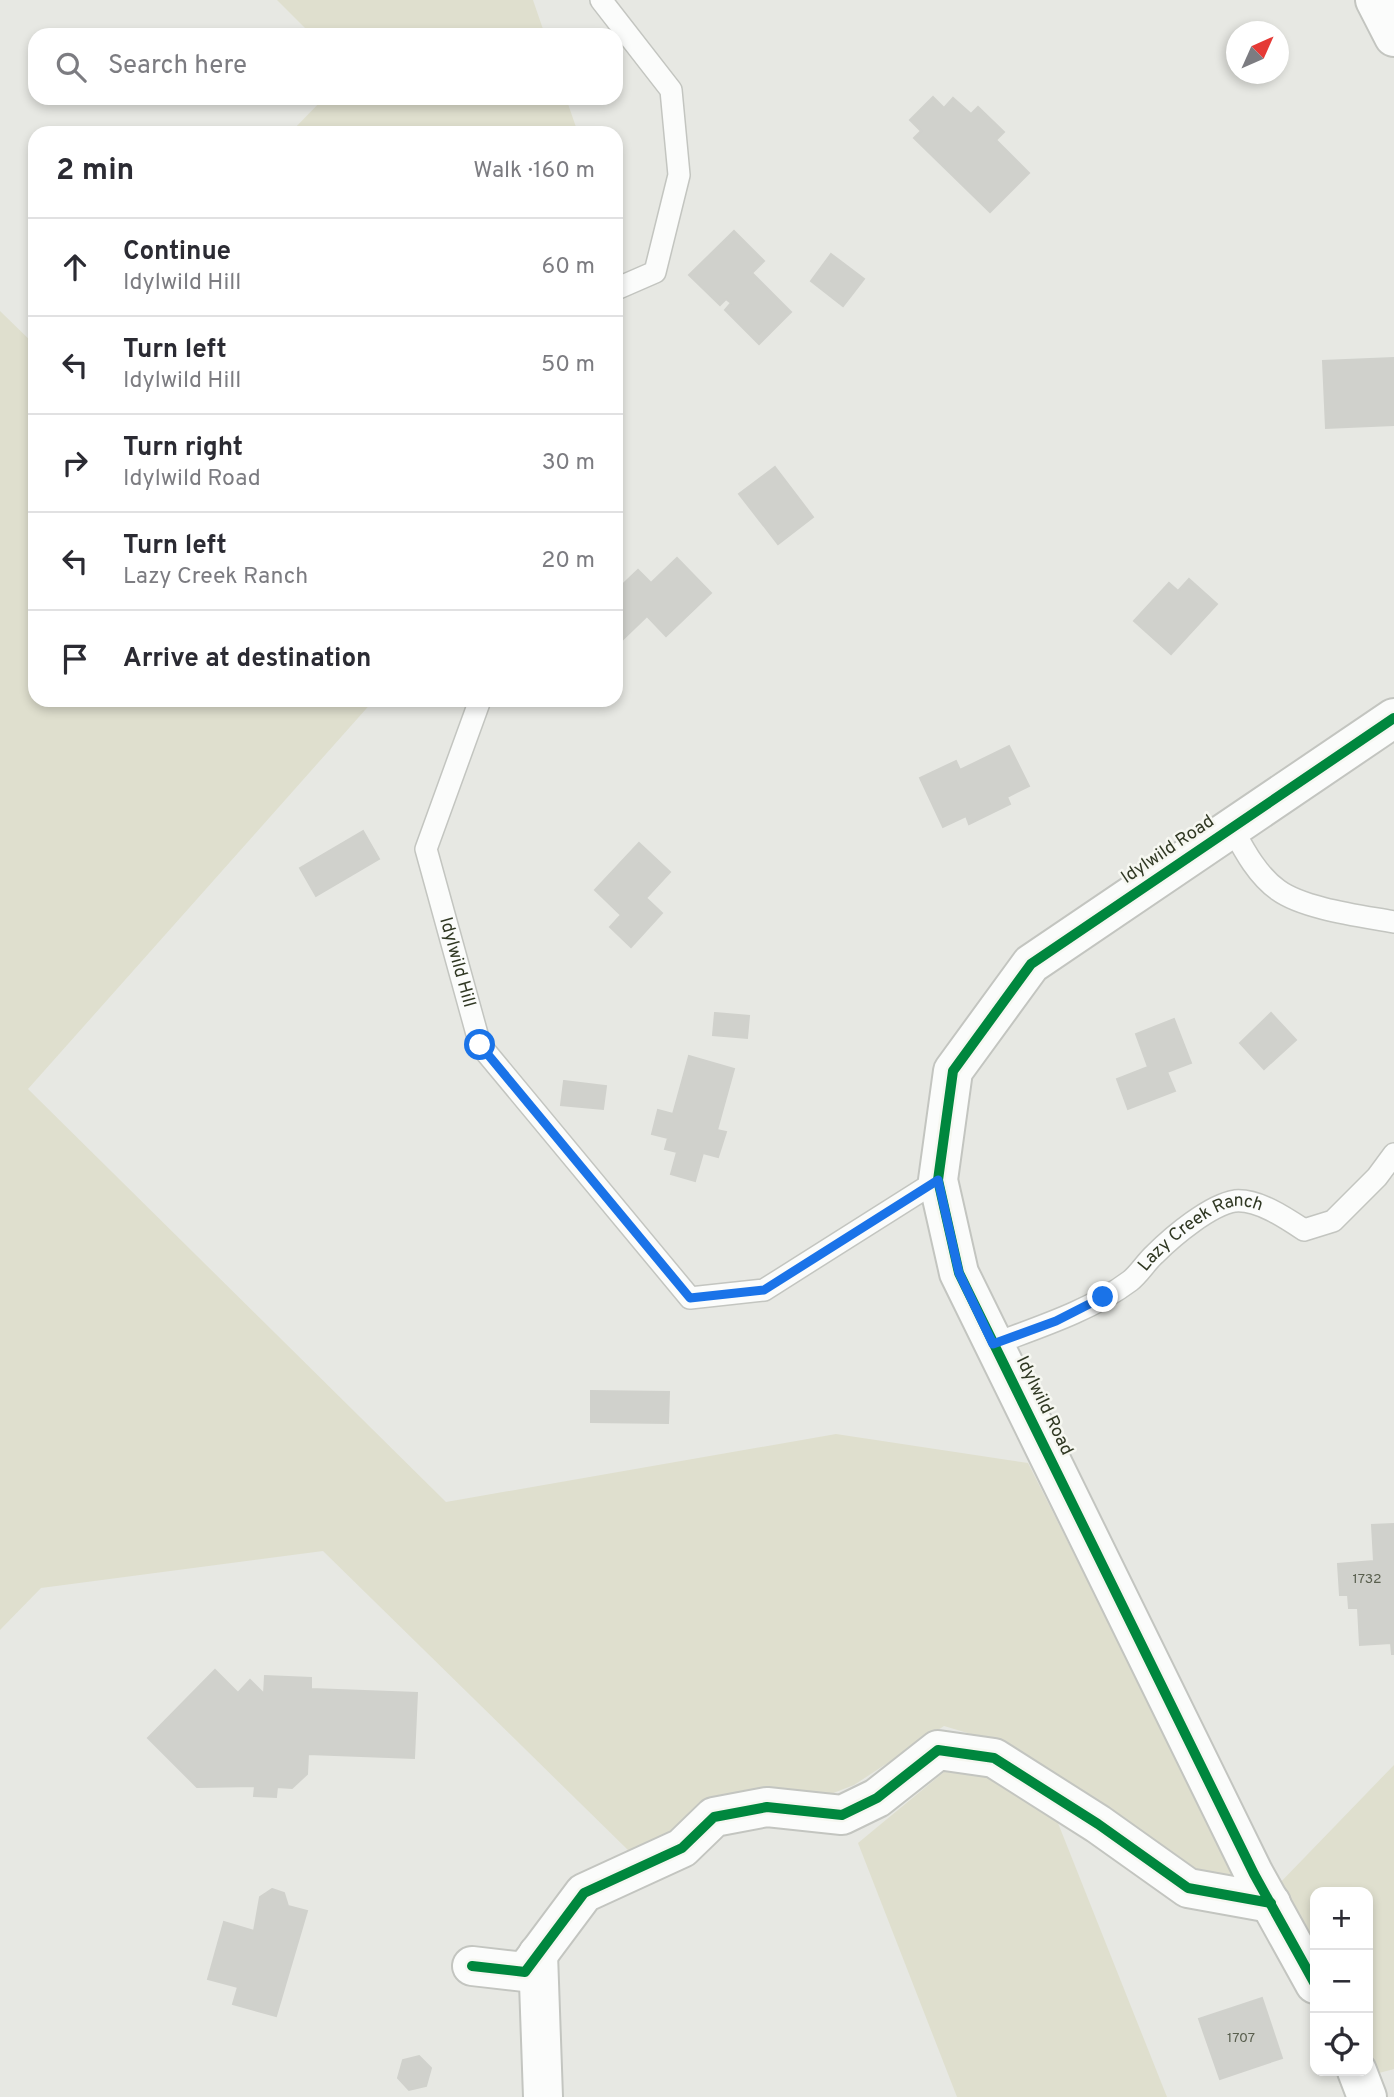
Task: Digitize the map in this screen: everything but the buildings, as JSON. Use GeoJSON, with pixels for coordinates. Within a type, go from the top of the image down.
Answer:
{"type":"FeatureCollection","features":[{"type":"Feature","properties":{"kind":"street"},"geometry":{"type":"LineString","coordinates":[[1375,0],[1394,37]]}},
{"type":"Feature","properties":{"kind":"street","name":"Idylwild Road"},"geometry":{"type":"LineString","coordinates":[[1310,1975],[1270,1903],[959,1273],[938,1180],[953,1071],[1031,964],[1394,718]]}},
{"type":"Feature","properties":{"kind":"street"},"geometry":{"type":"LineString","coordinates":[[472,1966],[525,1972],[584,1892],[682,1848],[714,1817],[767,1807],[842,1815],[877,1798],[938,1750],[994,1758],[1098,1824],[1188,1888],[1270,1903]]}},
{"type":"Feature","properties":{"kind":"street"},"geometry":{"type":"LineString","coordinates":[[538,1954],[543,2097]]}},
{"type":"Feature","properties":{"kind":"street"},"geometry":{"type":"LineString","coordinates":[[1359,2076],[1367,2097]]}},
{"type":"Feature","properties":{"kind":"lane"},"geometry":{"type":"LineString","coordinates":[[601,0],[623,28]]}},
{"type":"Feature","properties":{"kind":"lane"},"geometry":{"type":"LineString","coordinates":[[623,28],[671,90],[679,175],[654,272],[623,286]]}},
{"type":"Feature","properties":{"kind":"lane","name":"Idylwild Hill"},"geometry":{"type":"LineString","coordinates":[[477,707],[426,849],[480,1045],[690,1298],[764,1290],[938,1180]]}},
{"type":"Feature","properties":{"kind":"lane"},"geometry":{"type":"LineString","coordinates":[[1232,828],[1252,863],[1278,891],[1329,910],[1394,922]]}},
{"type":"Feature","properties":{"kind":"lane","name":"Lazy Creek Ranch"},"geometry":{"type":"LineString","coordinates":[[993,1344],[1056,1321],[1103,1297],[1131,1280],[1154,1254],[1197,1219],[1236,1201],[1273,1210],[1304,1230],[1334,1221],[1377,1177],[1394,1154]]}},
{"type":"Feature","properties":{"kind":"green space"},"geometry":{"type":"Polygon","coordinates":[[[277,0],[533,0],[543,28],[305,28],[277,0]]]}},
{"type":"Feature","properties":{"kind":"green space"},"geometry":{"type":"Polygon","coordinates":[[[317,105],[568,105],[576,126],[297,126],[317,105]]]}},
{"type":"Feature","properties":{"kind":"green space"},"geometry":{"type":"Polygon","coordinates":[[[0,311],[28,338],[28,707],[368,707],[28,1089],[446,1502],[836,1434],[1028,1463],[1237,1877],[1202,1874],[1008,1745],[944,1726],[854,1785],[823,1797],[667,1836],[629,1851],[323,1551],[41,1588],[0,1630],[0,311]]]}},
{"type":"Feature","properties":{"kind":"green space"},"geometry":{"type":"Polygon","coordinates":[[[1394,1765],[1394,2069],[1379,2073],[1373,2062],[1373,1887],[1310,1887],[1310,1947],[1277,1886],[1394,1765]]]}},
{"type":"Feature","properties":{"kind":"green space"},"geometry":{"type":"Polygon","coordinates":[[[950,1767],[988,1773],[1054,1813],[1167,2097],[957,2097],[858,1843],[950,1767]]]}},
{"type":"Feature","properties":{"kind":"cycle path"},"geometry":{"type":"LineString","coordinates":[[1310,1975],[1254,1874],[959,1273],[938,1180],[953,1071],[1031,964],[1394,718]]}},
{"type":"Feature","properties":{"kind":"cycle path"},"geometry":{"type":"LineString","coordinates":[[472,1966],[525,1972],[584,1893],[682,1848],[714,1817],[767,1807],[842,1815],[877,1798],[938,1750],[994,1758],[1098,1824],[1188,1888],[1271,1903]]}},
{"type":"Feature","properties":{"kind":"route"},"geometry":{"type":"LineString","coordinates":[[480,1045],[690,1298],[764,1290],[938,1180],[959,1273],[993,1344],[1056,1321],[1103,1297]]}}]}
